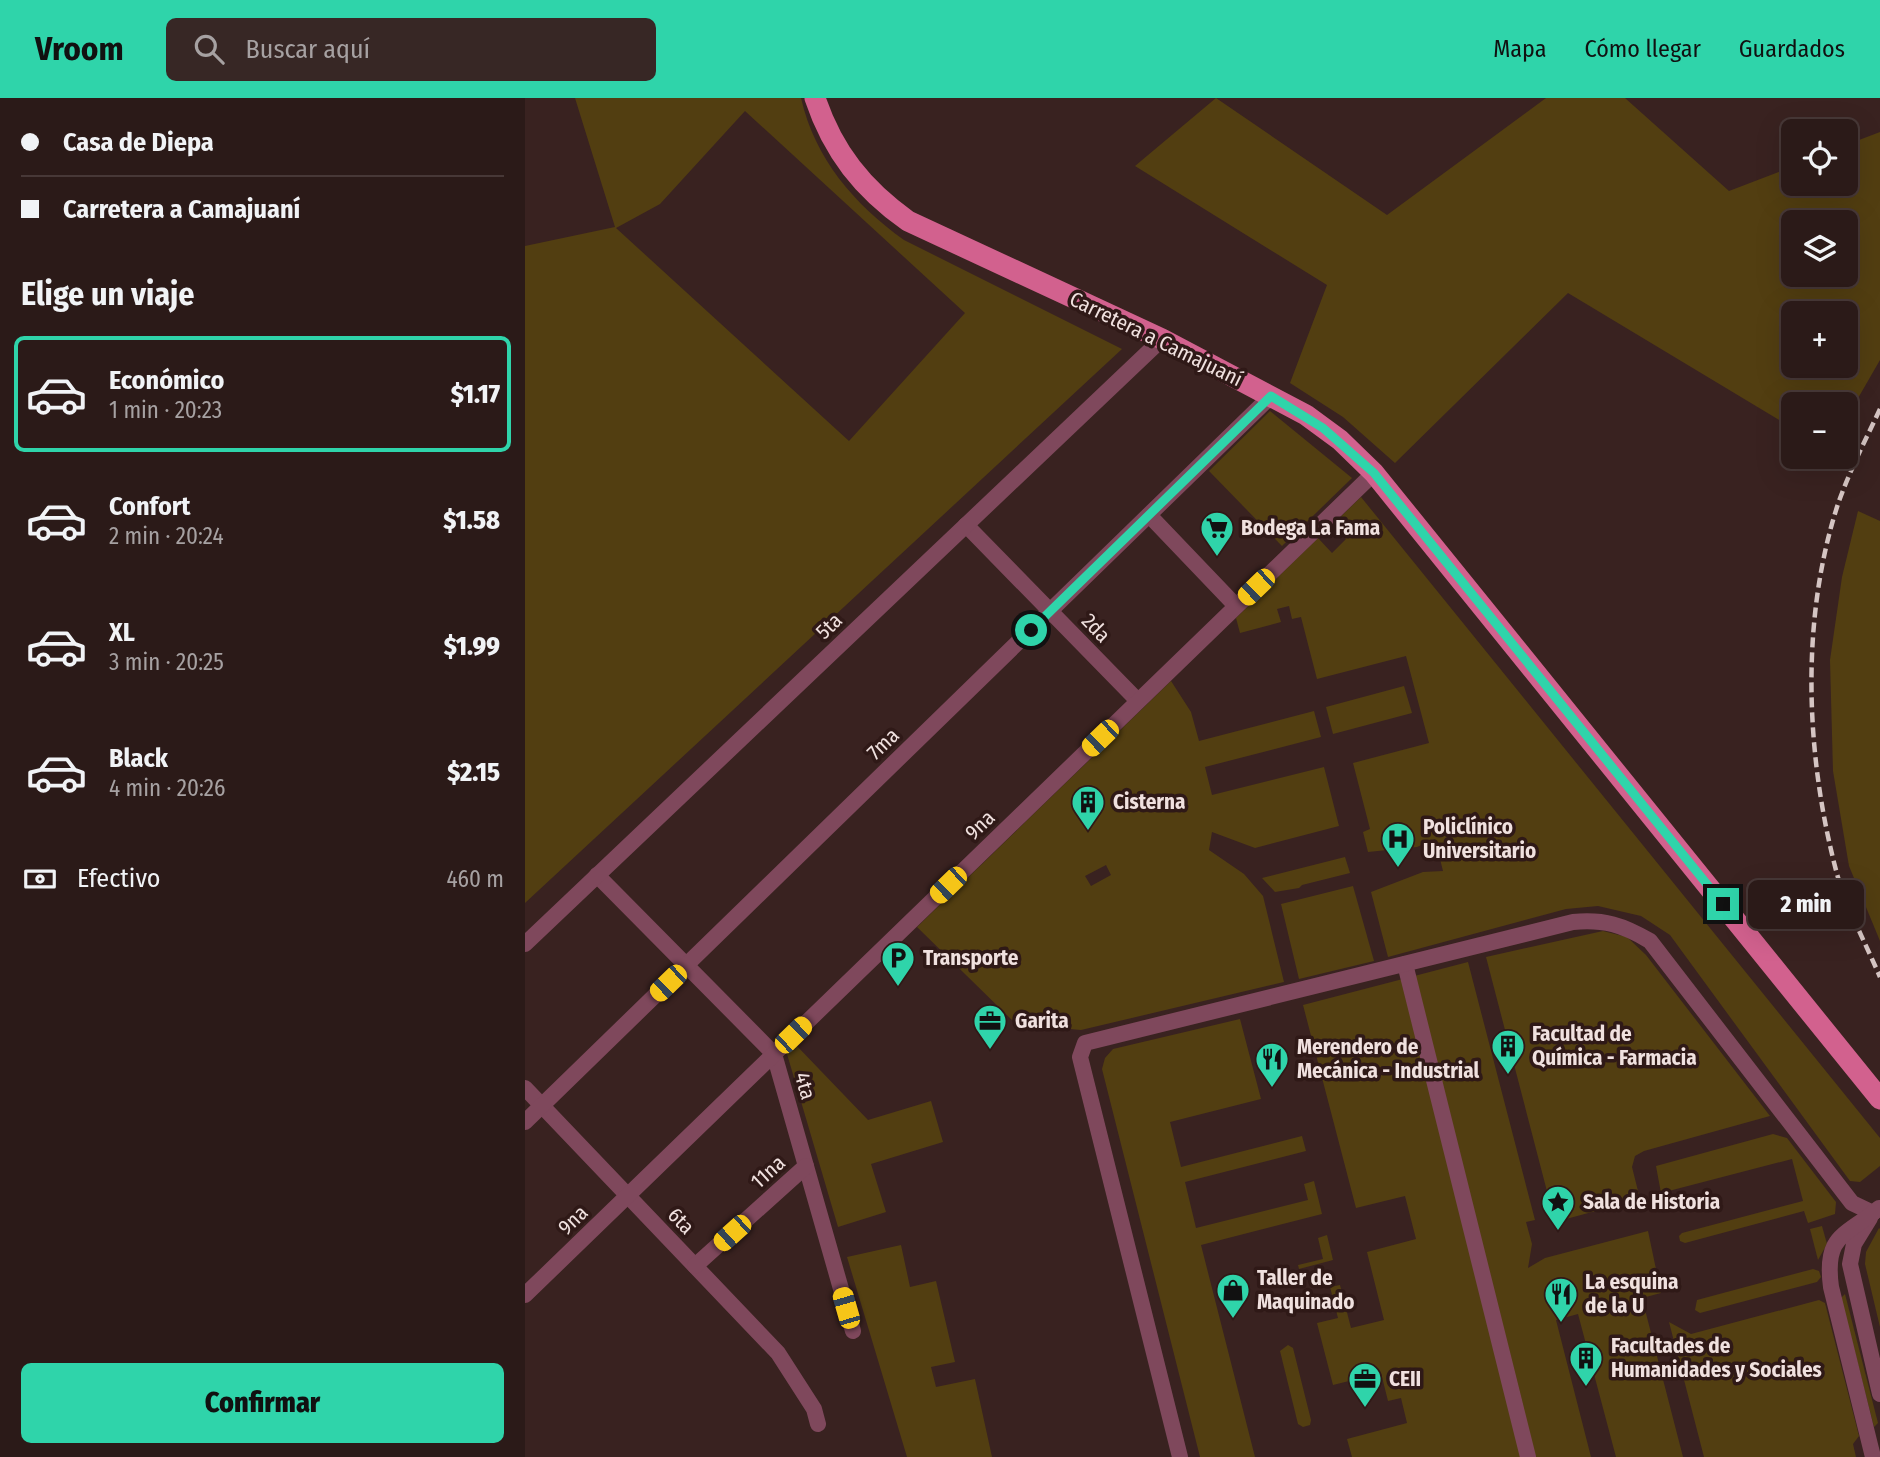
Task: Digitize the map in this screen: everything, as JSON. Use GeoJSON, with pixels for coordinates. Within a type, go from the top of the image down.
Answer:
{"type":"FeatureCollection","features":[{"type":"Feature","properties":{"kind":"main road","name":"Carretera a Camajuaní"},"geometry":{"type":"LineString","coordinates":[[815,98],[838,152],[858,179],[881,202],[908,221],[1162,339],[1271,396],[1318,424],[1374,473],[1880,1098]]}},
{"type":"Feature","properties":{"kind":"street","name":"5ta"},"geometry":{"type":"LineString","coordinates":[[525,944],[1162,339]]}},
{"type":"Feature","properties":{"kind":"street","name":"7ma"},"geometry":{"type":"LineString","coordinates":[[525,1122],[1271,396]]}},
{"type":"Feature","properties":{"kind":"street","name":"9na"},"geometry":{"type":"LineString","coordinates":[[525,1295],[1374,473]]}},
{"type":"Feature","properties":{"kind":"street"},"geometry":{"type":"LineString","coordinates":[[1149,515],[1236,606]]}},
{"type":"Feature","properties":{"kind":"street","name":"2da"},"geometry":{"type":"LineString","coordinates":[[966,525],[1138,701]]}},
{"type":"Feature","properties":{"kind":"street","name":"4ta"},"geometry":{"type":"LineString","coordinates":[[597,876],[774,1054],[853,1331]]}},
{"type":"Feature","properties":{"kind":"street"},"geometry":{"type":"LineString","coordinates":[[1181,1457],[1080,1058],[1085,1043],[1573,922],[1599,919],[1624,925],[1650,941],[1852,1203],[1876,1210]]}},
{"type":"Feature","properties":{"kind":"street"},"geometry":{"type":"LineString","coordinates":[[1405,964],[1528,1457]]}},
{"type":"Feature","properties":{"kind":"street","name":"6ta"},"geometry":{"type":"LineString","coordinates":[[525,1088],[778,1353],[814,1409],[818,1424]]}},
{"type":"Feature","properties":{"kind":"street","name":"11na"},"geometry":{"type":"LineString","coordinates":[[695,1266],[806,1166]]}},
{"type":"Feature","properties":{"kind":"street"},"geometry":{"type":"LineString","coordinates":[[1876,1210],[1854,1244],[1850,1264],[1880,1394]]}},
{"type":"Feature","properties":{"kind":"street"},"geometry":{"type":"LineString","coordinates":[[1873,1457],[1831,1287],[1827,1260],[1835,1243],[1852,1226],[1876,1210]]}},
{"type":"Feature","properties":{"kind":"shaded area"},"geometry":{"type":"Polygon","coordinates":[[[575,98],[801,98],[807,120],[827,160],[853,195],[886,226],[904,240],[1122,349],[525,903],[525,246],[615,227],[575,98]],[[745,111],[660,204],[616,228],[849,441],[965,313],[745,111]]]}},
{"type":"Feature","properties":{"kind":"shaded area"},"geometry":{"type":"Polygon","coordinates":[[[1216,98],[1387,215],[1546,98],[1625,98],[1729,191],[1781,171],[1781,196],[1858,196],[1858,140],[1880,132],[1880,360],[1858,398],[1858,392],[1781,392],[1781,421],[1568,293],[1395,463],[1343,417],[1290,383],[1327,285],[1135,166],[1216,98]]]}},
{"type":"Feature","properties":{"kind":"shaded area"},"geometry":{"type":"Polygon","coordinates":[[[1270,411],[1352,478],[1282,546],[1209,471],[1270,411]]]}},
{"type":"Feature","properties":{"kind":"shaded area"},"geometry":{"type":"Polygon","coordinates":[[[1361,497],[1880,1138],[1880,1166],[1860,1182],[1850,1181],[1670,935],[1641,916],[1598,906],[1566,909],[1388,957],[1371,892],[1423,872],[1443,871],[1435,839],[1417,847],[1368,852],[1363,832],[1370,829],[1353,763],[1429,743],[1406,656],[1317,679],[1301,617],[1292,619],[1289,606],[1277,609],[1281,622],[1240,633],[1236,618],[1318,538],[1332,553],[1346,539],[1332,525],[1361,497]]]}},
{"type":"Feature","properties":{"kind":"shaded area"},"geometry":{"type":"Polygon","coordinates":[[[1858,511],[1880,521],[1880,941],[1849,866],[1833,771],[1830,660],[1842,577],[1858,511]]]}},
{"type":"Feature","properties":{"kind":"shaded area"},"geometry":{"type":"Polygon","coordinates":[[[1171,681],[1191,712],[1199,741],[1314,711],[1321,737],[1205,767],[1212,795],[1324,767],[1339,826],[1255,848],[1212,832],[1209,850],[1244,874],[1263,896],[1284,982],[1081,1030],[1016,1024],[917,927],[1171,681]],[[1106,865],[1085,876],[1091,886],[1111,875],[1106,865]]]}},
{"type":"Feature","properties":{"kind":"shaded area"},"geometry":{"type":"Polygon","coordinates":[[[1404,686],[1412,713],[1333,734],[1326,707],[1404,686]]]}},
{"type":"Feature","properties":{"kind":"shaded area"},"geometry":{"type":"Polygon","coordinates":[[[1345,857],[1350,873],[1299,888],[1275,892],[1262,878],[1345,857]]]}},
{"type":"Feature","properties":{"kind":"shaded area"},"geometry":{"type":"Polygon","coordinates":[[[1353,886],[1374,961],[1299,979],[1281,904],[1353,886]]]}},
{"type":"Feature","properties":{"kind":"shaded area"},"geometry":{"type":"Polygon","coordinates":[[[1603,931],[1627,937],[1646,955],[1770,1116],[1644,1151],[1635,1156],[1632,1167],[1640,1199],[1555,1222],[1486,957],[1603,931]]]}},
{"type":"Feature","properties":{"kind":"shaded area"},"geometry":{"type":"Polygon","coordinates":[[[1468,962],[1535,1220],[1526,1222],[1532,1244],[1528,1268],[1545,1258],[1648,1231],[1661,1293],[1642,1298],[1683,1457],[1616,1457],[1578,1314],[1556,1320],[1591,1457],[1352,1457],[1347,1439],[1407,1423],[1401,1398],[1388,1401],[1381,1373],[1333,1385],[1317,1323],[1338,1318],[1330,1287],[1340,1285],[1351,1328],[1384,1320],[1367,1252],[1416,1239],[1405,1196],[1356,1208],[1303,1005],[1468,962]]]}},
{"type":"Feature","properties":{"kind":"shaded area"},"geometry":{"type":"Polygon","coordinates":[[[1240,1019],[1261,1099],[1170,1122],[1181,1167],[1302,1136],[1306,1151],[1185,1182],[1196,1228],[1308,1200],[1304,1184],[1314,1181],[1322,1214],[1201,1245],[1255,1457],[1200,1457],[1102,1069],[1105,1058],[1113,1049],[1240,1019]]]}},
{"type":"Feature","properties":{"kind":"shaded area"},"geometry":{"type":"Polygon","coordinates":[[[795,1044],[868,1120],[931,1101],[943,1142],[871,1164],[886,1212],[838,1227],[787,1054],[795,1044]]]}},
{"type":"Feature","properties":{"kind":"shaded area"},"geometry":{"type":"Polygon","coordinates":[[[1773,1134],[1787,1138],[1836,1202],[1835,1214],[1808,1223],[1804,1211],[1685,1243],[1680,1241],[1679,1236],[1682,1233],[1803,1201],[1792,1159],[1661,1193],[1656,1166],[1773,1134]]]}},
{"type":"Feature","properties":{"kind":"shaded area"},"geometry":{"type":"Polygon","coordinates":[[[1822,1226],[1827,1244],[1818,1260],[1810,1229],[1822,1226]]]}},
{"type":"Feature","properties":{"kind":"shaded area"},"geometry":{"type":"Polygon","coordinates":[[[1879,1228],[1880,1327],[1865,1264],[1866,1252],[1879,1228]]]}},
{"type":"Feature","properties":{"kind":"shaded area"},"geometry":{"type":"Polygon","coordinates":[[[1327,1235],[1333,1260],[1299,1269],[1298,1265],[1323,1259],[1318,1238],[1327,1235]]]}},
{"type":"Feature","properties":{"kind":"shaded area"},"geometry":{"type":"Polygon","coordinates":[[[901,1245],[910,1287],[936,1281],[955,1362],[931,1367],[936,1387],[975,1379],[992,1457],[907,1457],[847,1257],[901,1245]]]}},
{"type":"Feature","properties":{"kind":"shaded area"},"geometry":{"type":"Polygon","coordinates":[[[1813,1269],[1819,1271],[1821,1277],[1817,1282],[1700,1313],[1695,1310],[1697,1300],[1813,1269]]]}},
{"type":"Feature","properties":{"kind":"shaded area"},"geometry":{"type":"Polygon","coordinates":[[[1845,1294],[1878,1423],[1874,1427],[1841,1298],[1845,1294]]]}},
{"type":"Feature","properties":{"kind":"shaded area"},"geometry":{"type":"Polygon","coordinates":[[[1819,1300],[1825,1303],[1859,1436],[1853,1444],[1856,1457],[1704,1457],[1669,1322],[1691,1334],[1819,1300]]]}},
{"type":"Feature","properties":{"kind":"shaded area"},"geometry":{"type":"Polygon","coordinates":[[[1288,1345],[1293,1348],[1311,1420],[1310,1425],[1303,1427],[1298,1424],[1280,1351],[1288,1345]]]}},
{"type":"Feature","properties":{"kind":"railway"},"geometry":{"type":"LineString","coordinates":[[1880,409],[1841,495],[1825,551],[1817,597],[1811,691],[1819,784],[1837,874],[1851,913],[1880,977]]}},
{"type":"Feature","properties":{"kind":"place","name":"Bodega La Fama"},"geometry":{"type":"Point","coordinates":[1217,558]}},
{"type":"Feature","properties":{"kind":"place","name":"Cisterna"},"geometry":{"type":"Point","coordinates":[1088,832]}},
{"type":"Feature","properties":{"kind":"place","name":"Policlínico Universitario"},"geometry":{"type":"Point","coordinates":[1398,869]}},
{"type":"Feature","properties":{"kind":"place","name":"Transporte"},"geometry":{"type":"Point","coordinates":[898,988]}},
{"type":"Feature","properties":{"kind":"place","name":"Garita"},"geometry":{"type":"Point","coordinates":[990,1051]}},
{"type":"Feature","properties":{"kind":"place","name":"Facultad de Química - Farmacia"},"geometry":{"type":"Point","coordinates":[1508,1076]}},
{"type":"Feature","properties":{"kind":"place","name":"Merendero de Mecánica - Industrial"},"geometry":{"type":"Point","coordinates":[1272,1089]}},
{"type":"Feature","properties":{"kind":"place","name":"Sala de Historia"},"geometry":{"type":"Point","coordinates":[1558,1232]}},
{"type":"Feature","properties":{"kind":"place","name":"Taller de Maquinado"},"geometry":{"type":"Point","coordinates":[1233,1320]}},
{"type":"Feature","properties":{"kind":"place","name":"La esquina de la U"},"geometry":{"type":"Point","coordinates":[1561,1324]}},
{"type":"Feature","properties":{"kind":"place","name":"Facultades de Humanidades y Sociales"},"geometry":{"type":"Point","coordinates":[1586,1388]}},
{"type":"Feature","properties":{"kind":"place","name":"CEII"},"geometry":{"type":"Point","coordinates":[1365,1409]}},
{"type":"Feature","properties":{"kind":"route"},"geometry":{"type":"LineString","coordinates":[[1031,630],[1271,396],[1306,415],[1340,440],[1374,473],[1723,904]]}}]}
